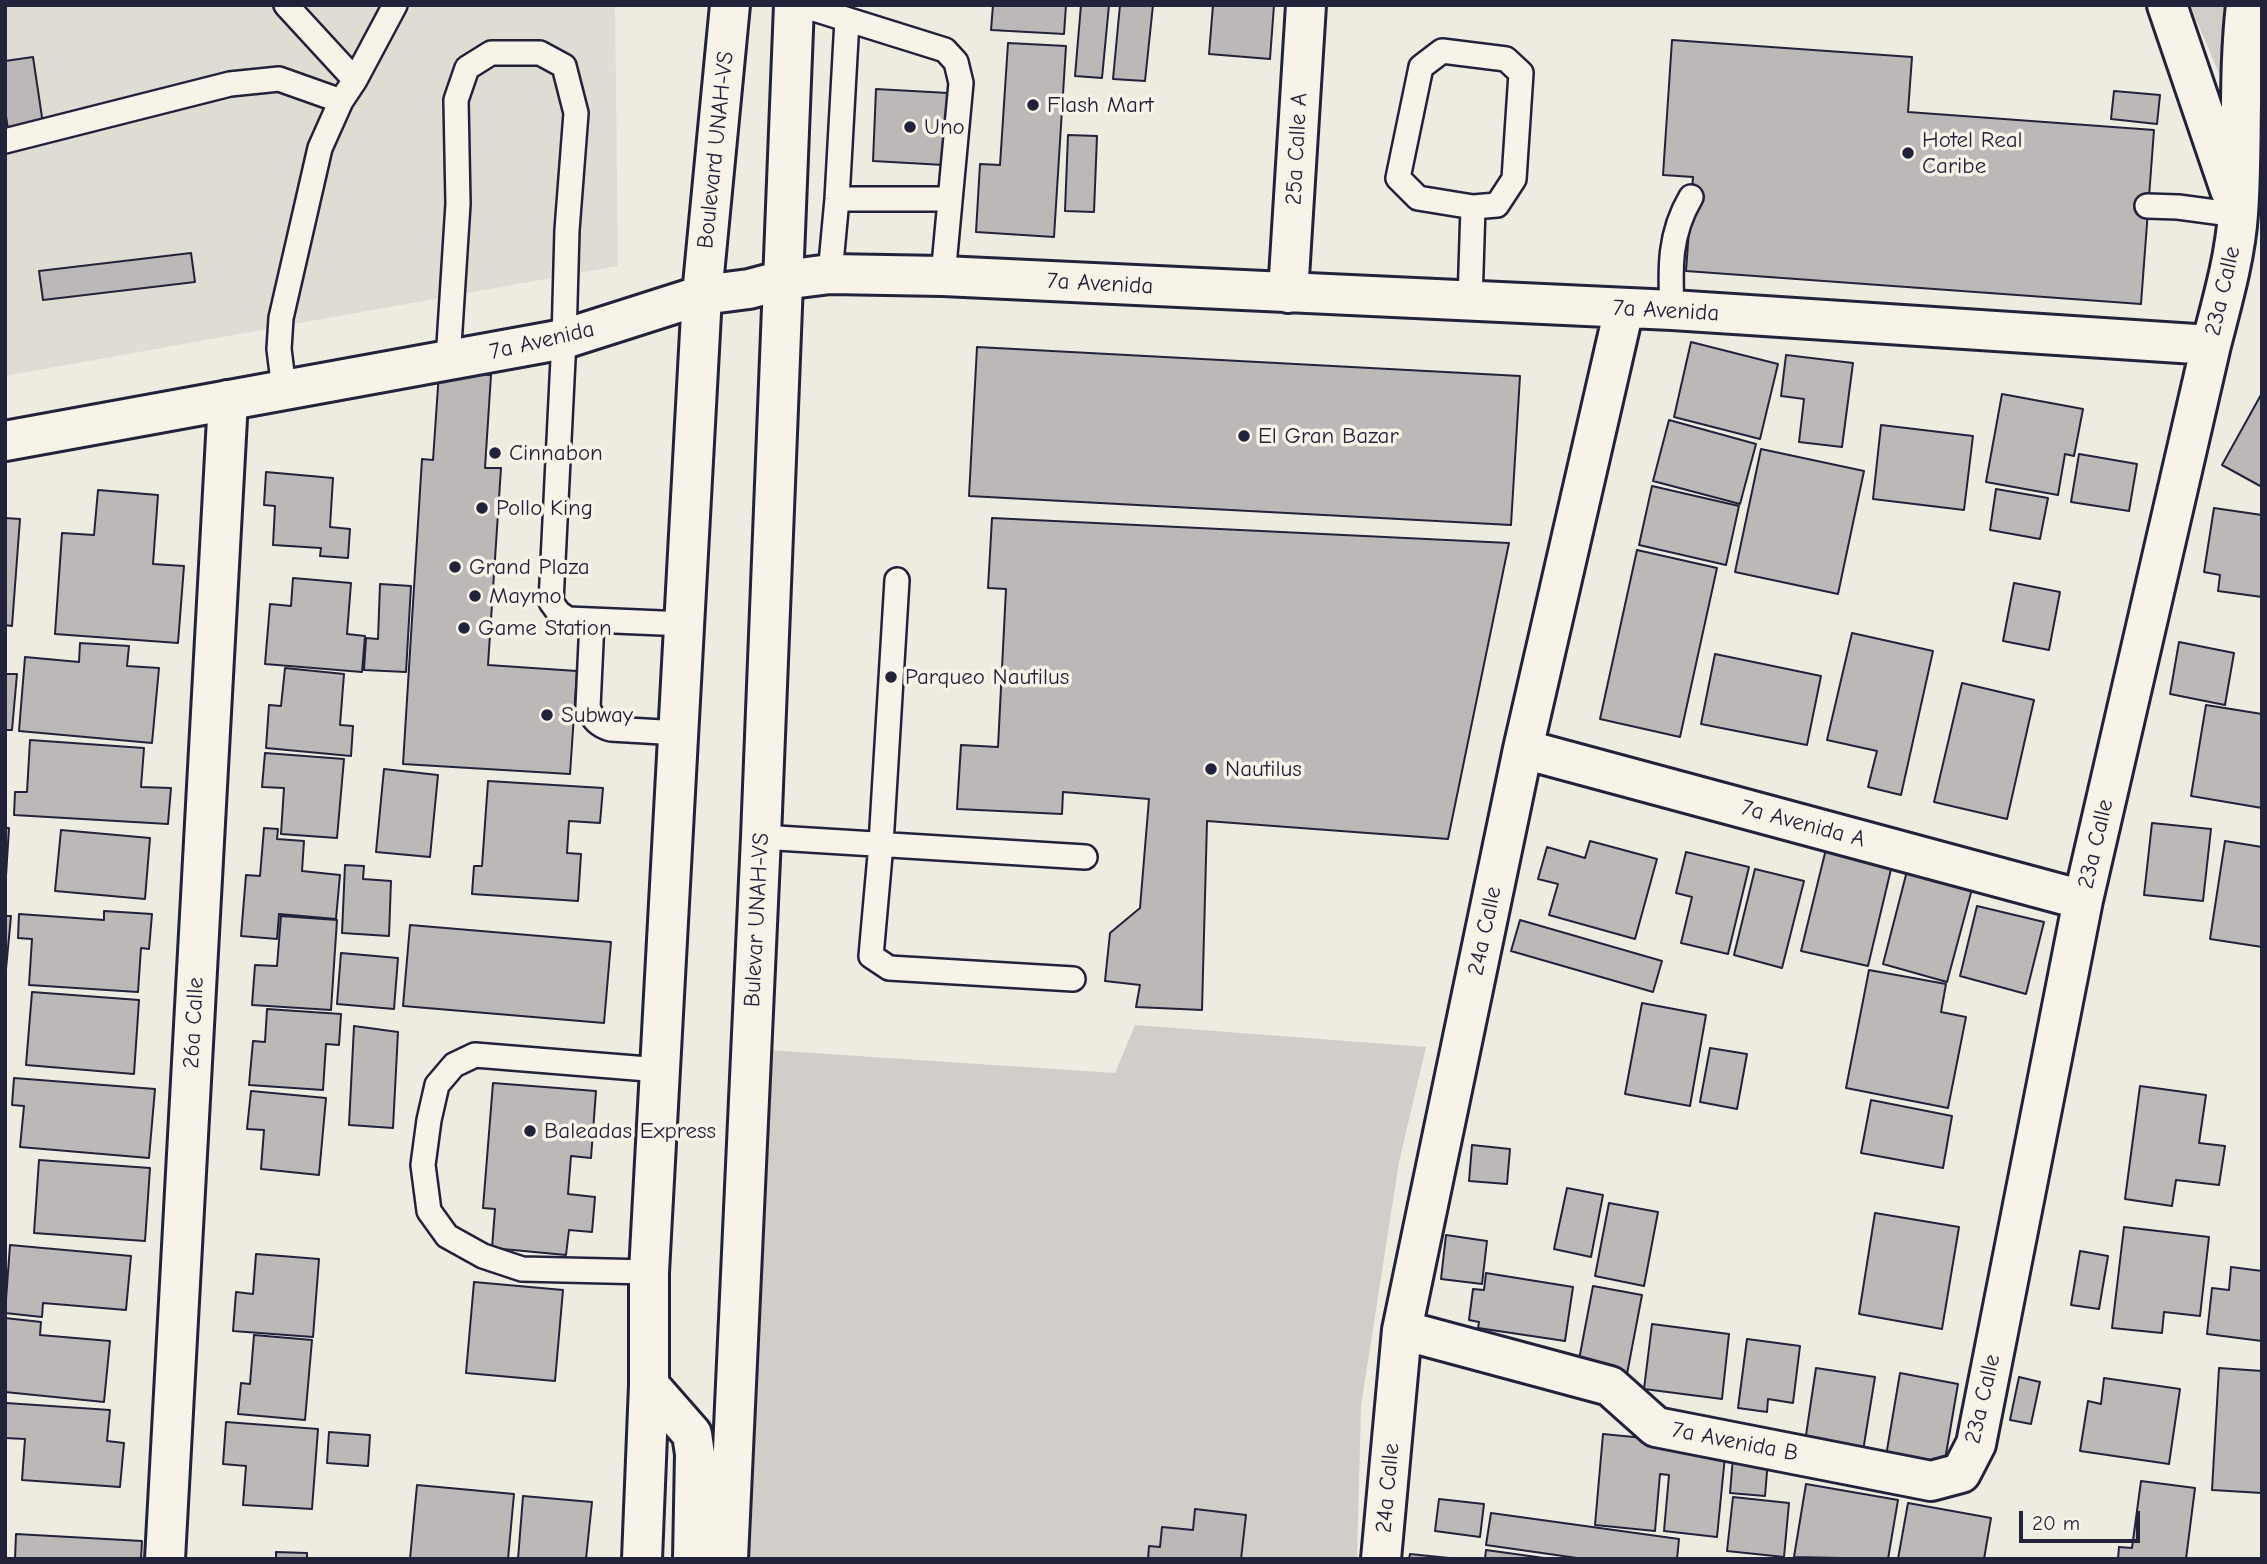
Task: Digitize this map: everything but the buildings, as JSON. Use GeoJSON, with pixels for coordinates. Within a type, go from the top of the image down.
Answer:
{"type":"FeatureCollection","features":[{"type":"Feature","properties":{"kind":"street","name":"Boulevard UNAH-VS"},"geometry":{"type":"LineString","coordinates":[[702,295],[730,5]]}},
{"type":"Feature","properties":{"kind":"street"},"geometry":{"type":"LineString","coordinates":[[783,281],[794,5]]}},
{"type":"Feature","properties":{"kind":"street","name":"25a Calle A"},"geometry":{"type":"LineString","coordinates":[[1288,293],[1306,5]]}},
{"type":"Feature","properties":{"kind":"street","name":"23a Calle"},"geometry":{"type":"LineString","coordinates":[[2167,5],[2250,222]]}},
{"type":"Feature","properties":{"kind":"street","name":"23a Calle"},"geometry":{"type":"LineString","coordinates":[[1961,1474],[1976,1444],[2083,900],[2211,345],[2229,276],[2250,222],[2241,50],[2246,5]]}},
{"type":"Feature","properties":{"kind":"street","name":"7a Avenida"},"geometry":{"type":"LineString","coordinates":[[5,441],[564,339],[702,295],[830,274],[943,276],[1672,310],[2211,345]]}},
{"type":"Feature","properties":{"kind":"street","name":"Bulevar UNAH-VS"},"geometry":{"type":"LineString","coordinates":[[728,1559],[783,281]]}},
{"type":"Feature","properties":{"kind":"street"},"geometry":{"type":"LineString","coordinates":[[642,1559],[649,1385],[649,1272],[702,295]]}},
{"type":"Feature","properties":{"kind":"street","name":"24a Calle"},"geometry":{"type":"LineString","coordinates":[[1381,1559],[1402,1330],[1523,749],[1624,309]]}},
{"type":"Feature","properties":{"kind":"street","name":"26a Calle"},"geometry":{"type":"LineString","coordinates":[[165,1559],[228,400]]}},
{"type":"Feature","properties":{"kind":"street","name":"7a Avenida A"},"geometry":{"type":"LineString","coordinates":[[1523,749],[2083,900]]}},
{"type":"Feature","properties":{"kind":"street","name":"7a Avenida B"},"geometry":{"type":"LineString","coordinates":[[1402,1330],[1609,1386],[1656,1427],[1931,1481],[1961,1474]]}},
{"type":"Feature","properties":{"kind":"street"},"geometry":{"type":"LineString","coordinates":[[649,1385],[692,1434],[695,1454],[693,1559]]}},
{"type":"Feature","properties":{"kind":"lane"},"geometry":{"type":"LineString","coordinates":[[286,5],[355,80]]}},
{"type":"Feature","properties":{"kind":"lane"},"geometry":{"type":"LineString","coordinates":[[284,389],[279,349],[284,300],[320,148],[341,101],[395,5]]}},
{"type":"Feature","properties":{"kind":"lane"},"geometry":{"type":"LineString","coordinates":[[801,5],[945,50],[956,62],[961,83],[943,276]]}},
{"type":"Feature","properties":{"kind":"lane"},"geometry":{"type":"LineString","coordinates":[[830,274],[847,20]]}},
{"type":"Feature","properties":{"kind":"lane"},"geometry":{"type":"LineString","coordinates":[[1442,51],[1506,59],[1521,73],[1514,179],[1497,205],[1473,207],[1418,198],[1398,178],[1421,67],[1442,51]]}},
{"type":"Feature","properties":{"kind":"lane"},"geometry":{"type":"LineString","coordinates":[[448,361],[458,204],[456,100],[467,68],[491,53],[540,53],[564,66],[576,113],[567,230],[551,602],[559,613],[568,619],[685,624]]}},
{"type":"Feature","properties":{"kind":"lane"},"geometry":{"type":"LineString","coordinates":[[5,141],[230,84],[279,79],[341,101]]}},
{"type":"Feature","properties":{"kind":"lane"},"geometry":{"type":"LineString","coordinates":[[1672,310],[1670,275],[1673,240],[1680,216],[1691,197]]}},
{"type":"Feature","properties":{"kind":"lane"},"geometry":{"type":"LineString","coordinates":[[837,199],[950,199]]}},
{"type":"Feature","properties":{"kind":"lane"},"geometry":{"type":"LineString","coordinates":[[2147,206],[2178,207],[2250,222]]}},
{"type":"Feature","properties":{"kind":"lane"},"geometry":{"type":"LineString","coordinates":[[1470,302],[1473,207]]}},
{"type":"Feature","properties":{"kind":"lane"},"geometry":{"type":"LineString","coordinates":[[897,580],[881,844],[871,956],[889,968],[1073,979]]}},
{"type":"Feature","properties":{"kind":"lane"},"geometry":{"type":"LineString","coordinates":[[592,621],[588,707],[591,715],[603,727],[611,729],[678,733]]}},
{"type":"Feature","properties":{"kind":"lane"},"geometry":{"type":"LineString","coordinates":[[761,837],[1085,857]]}},
{"type":"Feature","properties":{"kind":"lane"},"geometry":{"type":"LineString","coordinates":[[649,1272],[522,1269],[483,1256],[447,1236],[429,1212],[424,1166],[429,1120],[437,1085],[454,1065],[475,1055],[660,1070]]}},
{"type":"Feature","properties":{"kind":"shaded area"},"geometry":{"type":"Polygon","coordinates":[[[5,5],[615,5],[618,266],[5,376],[5,5]]]}},
{"type":"Feature","properties":{"kind":"shaded area"},"geometry":{"type":"Polygon","coordinates":[[[2190,5],[2262,5],[2262,173],[2261,172],[2190,5]]]}},
{"type":"Feature","properties":{"kind":"shaded area"},"geometry":{"type":"Polygon","coordinates":[[[1135,1025],[1426,1047],[1399,1162],[1361,1406],[1357,1559],[728,1559],[752,1049],[1115,1073],[1135,1025]]]}},
{"type":"Feature","properties":{"kind":"place","name":"Flash Mart"},"geometry":{"type":"Point","coordinates":[1033,105]}},
{"type":"Feature","properties":{"kind":"place","name":"Uno"},"geometry":{"type":"Point","coordinates":[910,127]}},
{"type":"Feature","properties":{"kind":"place","name":"Hotel Real Caribe"},"geometry":{"type":"Point","coordinates":[1908,153]}},
{"type":"Feature","properties":{"kind":"place","name":"El Gran Bazar"},"geometry":{"type":"Point","coordinates":[1244,436]}},
{"type":"Feature","properties":{"kind":"place","name":"Cinnabon"},"geometry":{"type":"Point","coordinates":[495,453]}},
{"type":"Feature","properties":{"kind":"place","name":"Pollo King"},"geometry":{"type":"Point","coordinates":[482,508]}},
{"type":"Feature","properties":{"kind":"place","name":"Grand Plaza"},"geometry":{"type":"Point","coordinates":[455,567]}},
{"type":"Feature","properties":{"kind":"place","name":"Maymo"},"geometry":{"type":"Point","coordinates":[475,596]}},
{"type":"Feature","properties":{"kind":"place","name":"Game Station"},"geometry":{"type":"Point","coordinates":[464,628]}},
{"type":"Feature","properties":{"kind":"place","name":"Parqueo Nautilus"},"geometry":{"type":"Point","coordinates":[891,677]}},
{"type":"Feature","properties":{"kind":"place","name":"Subway"},"geometry":{"type":"Point","coordinates":[547,715]}},
{"type":"Feature","properties":{"kind":"place","name":"Nautilus"},"geometry":{"type":"Point","coordinates":[1211,769]}},
{"type":"Feature","properties":{"kind":"place","name":"Baleadas Express"},"geometry":{"type":"Point","coordinates":[530,1131]}}]}
